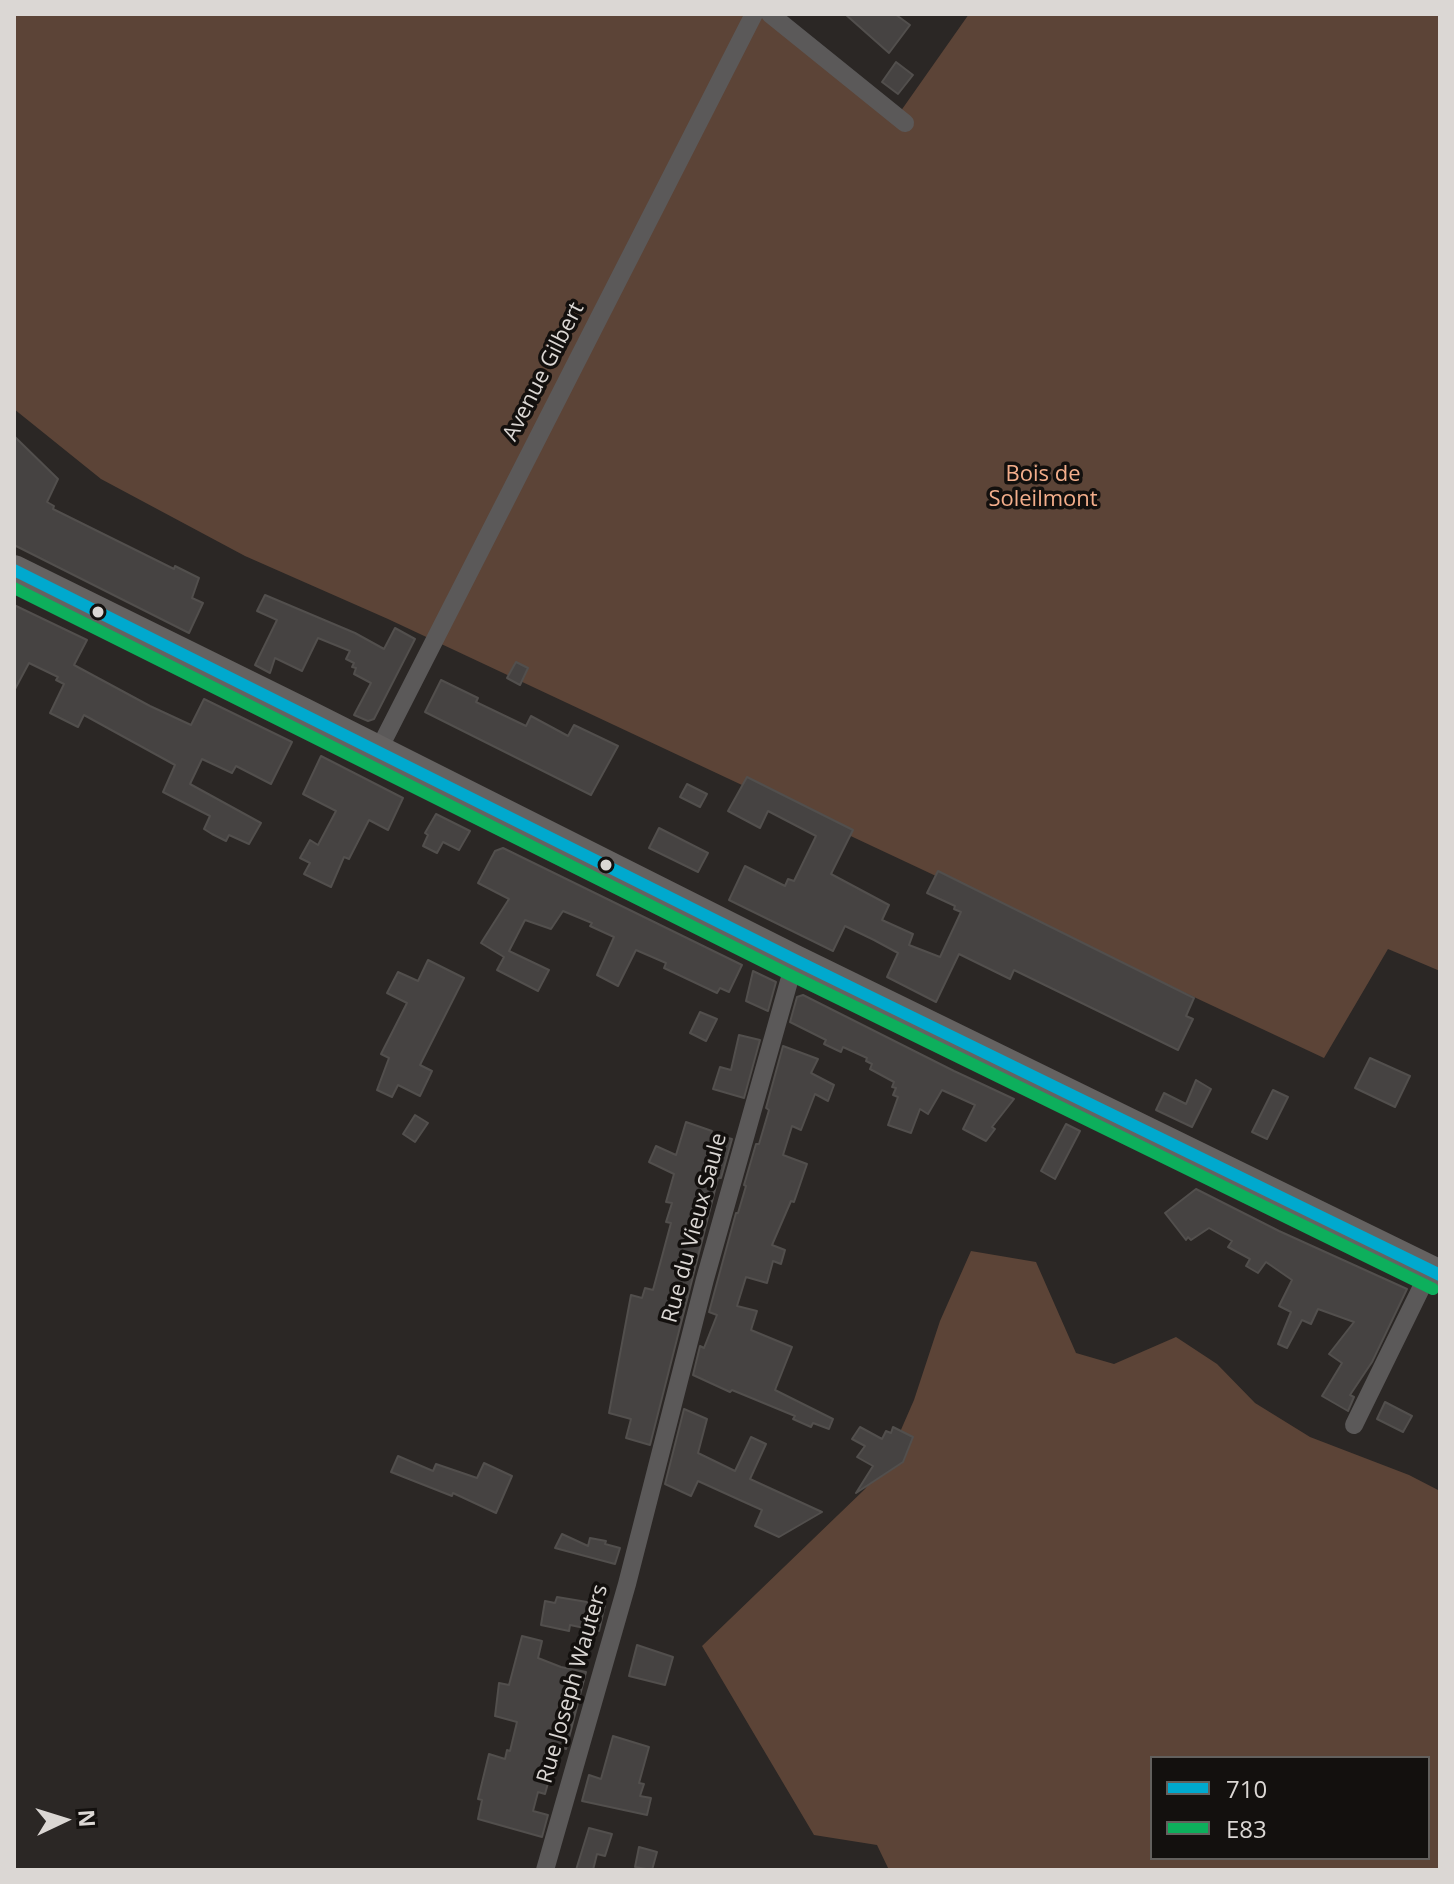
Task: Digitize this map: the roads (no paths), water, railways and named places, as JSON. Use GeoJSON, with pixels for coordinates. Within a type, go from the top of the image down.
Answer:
{"type":"FeatureCollection","features":[{"type":"Feature","properties":{"kind":"main road"},"geometry":{"type":"LineString","coordinates":[[14,570],[795,960],[1435,1273]]}},
{"type":"Feature","properties":{"kind":"street","name":"Avenue Gilbert"},"geometry":{"type":"LineString","coordinates":[[378,751],[754,14]]}},
{"type":"Feature","properties":{"kind":"street"},"geometry":{"type":"LineString","coordinates":[[770,14],[905,123]]}},
{"type":"Feature","properties":{"kind":"street","name":"Rue du Vieux Saule"},"geometry":{"type":"LineString","coordinates":[[644,1510],[795,960]]}},
{"type":"Feature","properties":{"kind":"street"},"geometry":{"type":"LineString","coordinates":[[1354,1425],[1435,1273]]}},
{"type":"Feature","properties":{"kind":"street","name":"Rue Joseph Wauters"},"geometry":{"type":"LineString","coordinates":[[545,1870],[627,1584],[644,1510]]}},
{"type":"Feature","properties":{"kind":"park label","name":"Bois de Soleilmont"},"geometry":{"type":"Point","coordinates":[1043,488]}}]}
